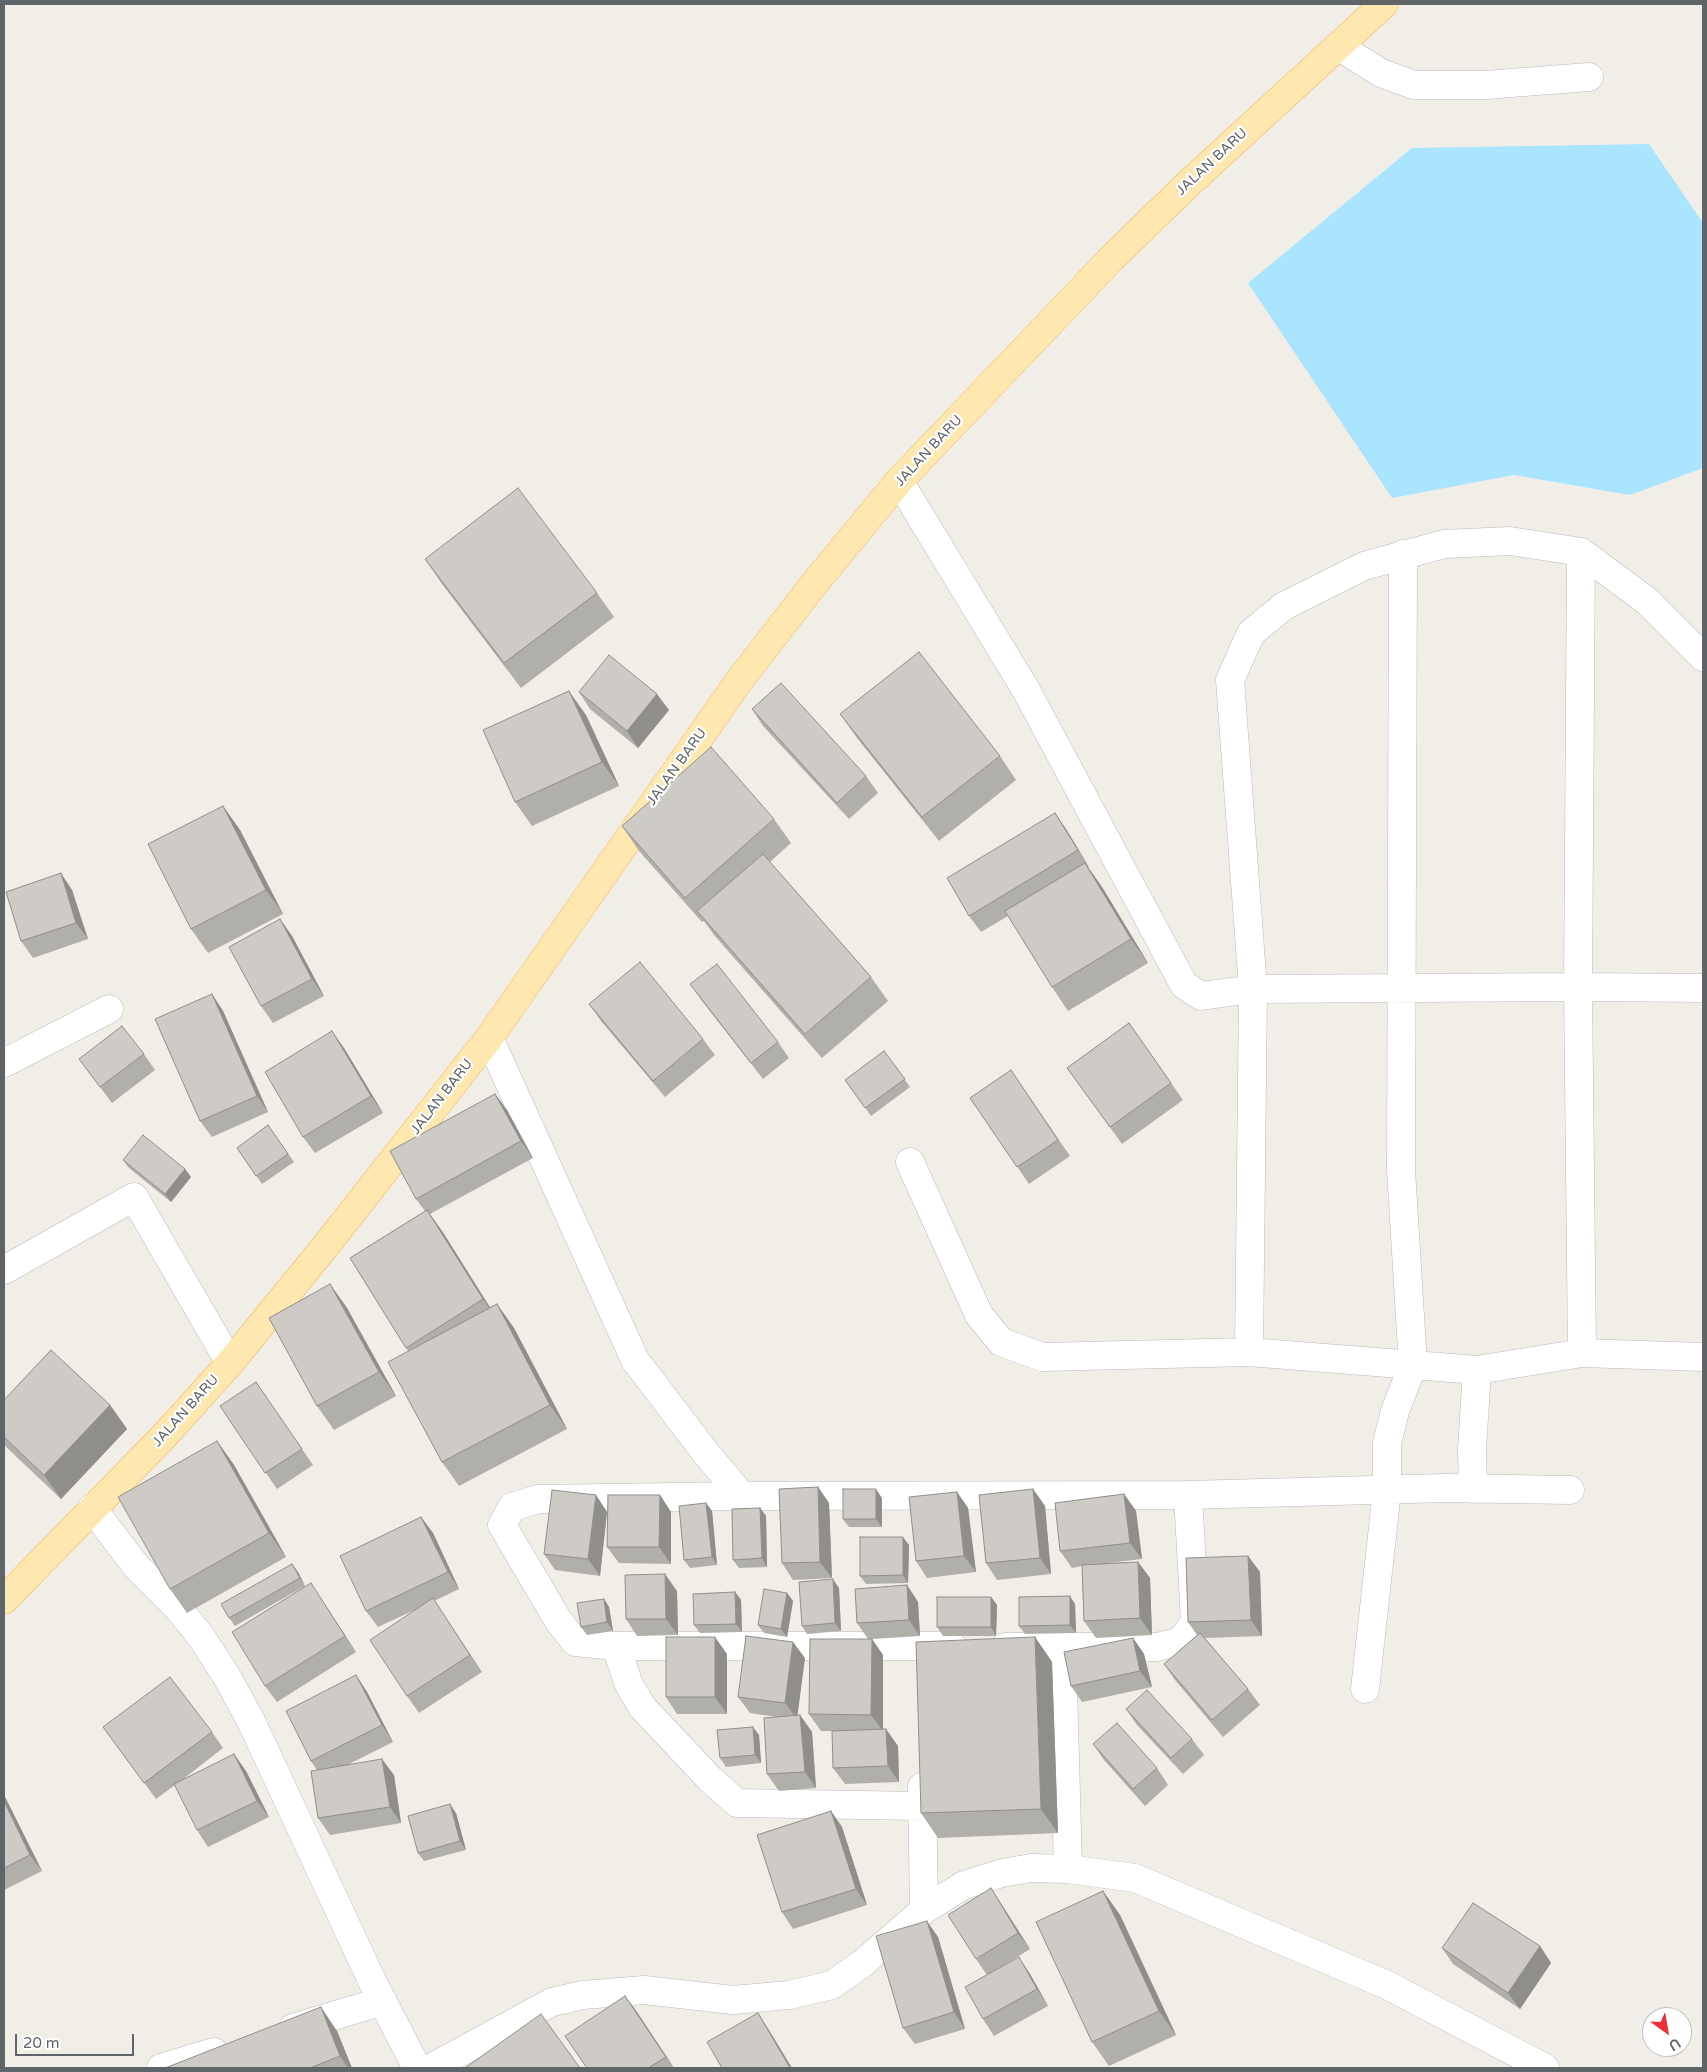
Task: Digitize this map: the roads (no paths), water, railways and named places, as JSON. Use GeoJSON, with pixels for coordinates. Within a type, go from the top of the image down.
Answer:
{"type":"FeatureCollection","features":[{"type":"Feature","properties":{"kind":"main road","name":"JALAN BARU"},"geometry":{"type":"LineString","coordinates":[[4,1600],[92,1508],[124,1478],[230,1363],[336,1232],[489,1038],[635,826],[738,681],[814,584],[899,481],[1111,259],[1186,186],[1384,4]]}},
{"type":"Feature","properties":{"kind":"street"},"geometry":{"type":"LineString","coordinates":[[1338,46],[1380,73],[1414,85],[1484,85],[1589,77]]}},
{"type":"Feature","properties":{"kind":"street"},"geometry":{"type":"LineString","coordinates":[[899,481],[1026,690],[1184,986],[1201,996],[1253,989],[1703,988]]}},
{"type":"Feature","properties":{"kind":"street"},"geometry":{"type":"LineString","coordinates":[[1248,1352],[1253,989],[1230,680],[1251,633],[1284,606],[1364,566],[1444,544],[1510,541],[1581,552],[1647,601],[1703,657]]}},
{"type":"Feature","properties":{"kind":"street"},"geometry":{"type":"LineString","coordinates":[[1581,552],[1578,987],[1582,1353]]}},
{"type":"Feature","properties":{"kind":"street"},"geometry":{"type":"LineString","coordinates":[[1365,1689],[1387,1491],[1385,1474],[1389,1430],[1412,1365],[1400,1170],[1403,554]]}},
{"type":"Feature","properties":{"kind":"street"},"geometry":{"type":"LineString","coordinates":[[4,1064],[109,1009]]}},
{"type":"Feature","properties":{"kind":"street"},"geometry":{"type":"LineString","coordinates":[[489,1038],[635,1360],[705,1452],[742,1496]]}},
{"type":"Feature","properties":{"kind":"street"},"geometry":{"type":"LineString","coordinates":[[910,1162],[979,1315],[1001,1342],[1042,1357],[1248,1352],[1477,1370],[1582,1353],[1703,1357]]}},
{"type":"Feature","properties":{"kind":"street"},"geometry":{"type":"LineString","coordinates":[[4,1270],[134,1197],[230,1363]]}},
{"type":"Feature","properties":{"kind":"street"},"geometry":{"type":"LineString","coordinates":[[1473,1489],[1472,1450],[1477,1370]]}},
{"type":"Feature","properties":{"kind":"street"},"geometry":{"type":"LineString","coordinates":[[1188,1495],[1195,1622],[1181,1641],[1157,1647],[1062,1647],[919,1656],[616,1646],[575,1642],[558,1620],[502,1525],[512,1507],[538,1499],[742,1496],[1188,1495],[1473,1489],[1570,1490]]}},
{"type":"Feature","properties":{"kind":"street"},"geometry":{"type":"LineString","coordinates":[[92,1508],[136,1566],[190,1622],[227,1677],[251,1721],[310,1850],[417,2068]]}},
{"type":"Feature","properties":{"kind":"street"},"geometry":{"type":"LineString","coordinates":[[616,1646],[629,1685],[643,1708],[710,1779],[737,1803],[922,1806]]}},
{"type":"Feature","properties":{"kind":"street"},"geometry":{"type":"LineString","coordinates":[[1062,1647],[1068,1869]]}},
{"type":"Feature","properties":{"kind":"street"},"geometry":{"type":"LineString","coordinates":[[922,1766],[924,1910]]}},
{"type":"Feature","properties":{"kind":"street"},"geometry":{"type":"LineString","coordinates":[[431,2068],[552,2002],[583,1995],[644,1990],[733,2000],[790,1995],[832,1985],[863,1963],[924,1910],[964,1885],[1002,1873],[1031,1868],[1068,1869],[1135,1878],[1387,1985],[1545,2068]]}},
{"type":"Feature","properties":{"kind":"street"},"geometry":{"type":"LineString","coordinates":[[272,2035],[383,2001]]}},
{"type":"Feature","properties":{"kind":"street"},"geometry":{"type":"LineString","coordinates":[[161,2068],[235,2046]]}},
{"type":"Feature","properties":{"kind":"water"},"geometry":{"type":"Polygon","coordinates":[[[1649,144],[1703,223],[1703,468],[1630,495],[1514,475],[1392,498],[1248,283],[1412,148],[1649,144]]]}}]}
